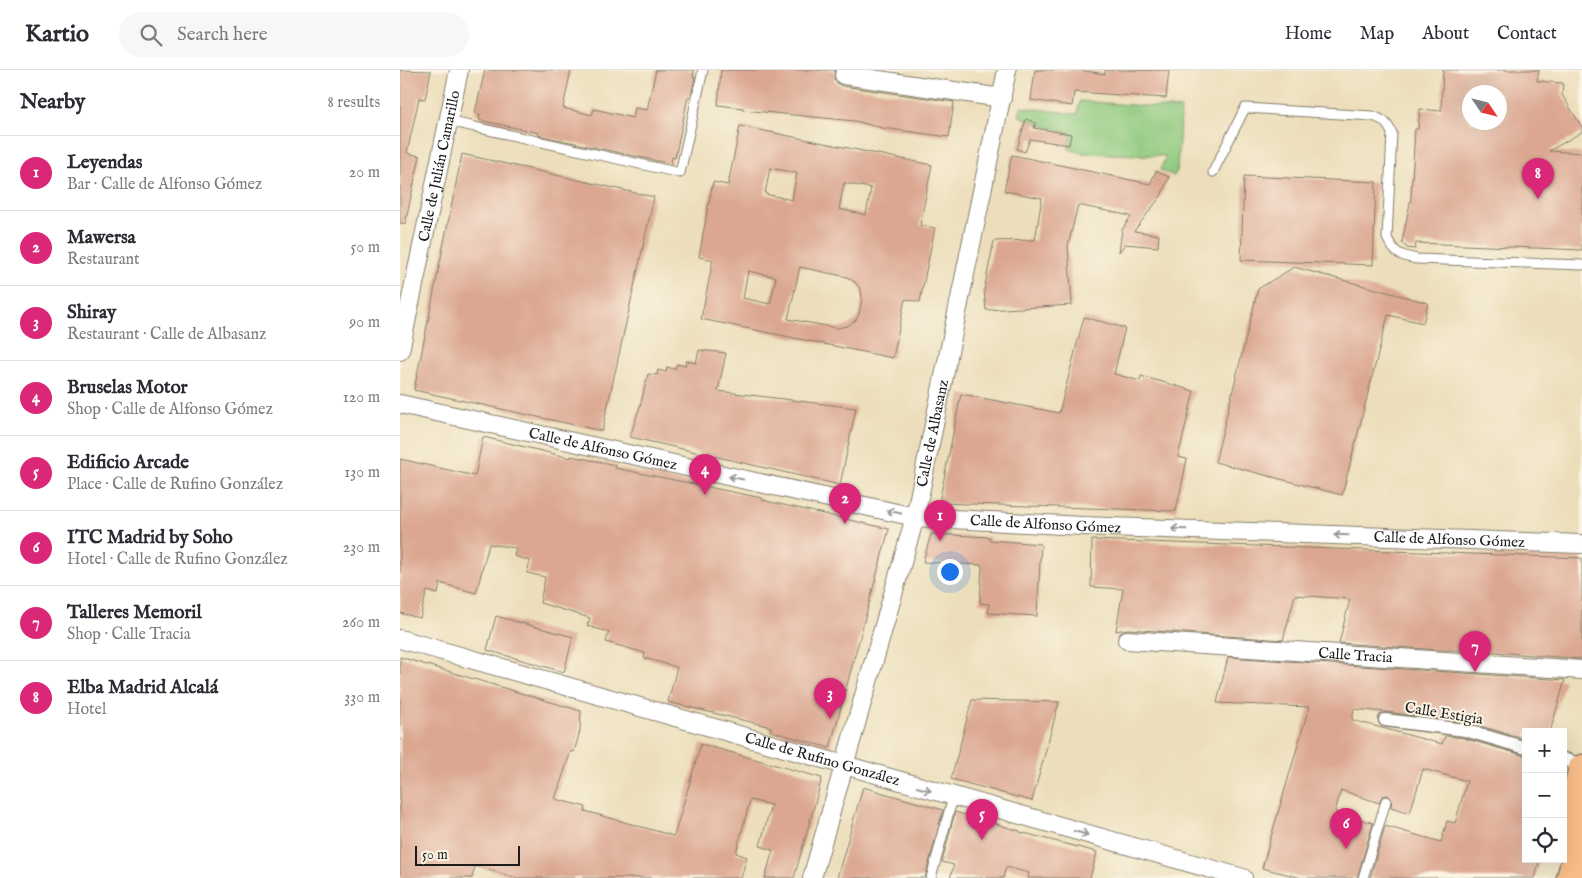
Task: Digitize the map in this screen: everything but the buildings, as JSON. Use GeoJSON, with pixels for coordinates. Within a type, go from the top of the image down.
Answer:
{"type":"FeatureCollection","features":[{"type":"Feature","properties":{"kind":"main road"},"geometry":{"type":"LineString","coordinates":[[1567,825],[1582,766]]}},
{"type":"Feature","properties":{"kind":"main road"},"geometry":{"type":"LineString","coordinates":[[1570,878],[1582,833]]}},
{"type":"Feature","properties":{"kind":"main road"},"geometry":{"type":"LineString","coordinates":[[1554,878],[1557,863]]}},
{"type":"Feature","properties":{"kind":"street","name":"Calle de Julián Camarillo"},"geometry":{"type":"LineString","coordinates":[[400,351],[459,70]]}},
{"type":"Feature","properties":{"kind":"street","name":"Calle de Albasanz"},"geometry":{"type":"LineString","coordinates":[[812,878],[915,517],[1007,70]]}},
{"type":"Feature","properties":{"kind":"street"},"geometry":{"type":"LineString","coordinates":[[844,76],[1002,98]]}},
{"type":"Feature","properties":{"kind":"street","name":"Calle de Alfonso Gómez"},"geometry":{"type":"LineString","coordinates":[[400,404],[915,517],[1082,526],[1582,544]]}},
{"type":"Feature","properties":{"kind":"street","name":"Calle de Rufino González"},"geometry":{"type":"LineString","coordinates":[[400,639],[1243,878]]}},
{"type":"Feature","properties":{"kind":"street","name":"Calle Tracia"},"geometry":{"type":"LineString","coordinates":[[1127,640],[1582,670]]}},
{"type":"Feature","properties":{"kind":"street","name":"Calle Estigia"},"geometry":{"type":"LineString","coordinates":[[1385,720],[1465,730],[1522,747]]}},
{"type":"Feature","properties":{"kind":"street"},"geometry":{"type":"LineString","coordinates":[[1567,760],[1582,766]]}},
{"type":"Feature","properties":{"kind":"lane"},"geometry":{"type":"LineString","coordinates":[[448,122],[680,173],[704,70]]}},
{"type":"Feature","properties":{"kind":"lane"},"geometry":{"type":"LineString","coordinates":[[1213,172],[1245,108],[1381,118],[1388,124],[1392,133],[1387,238],[1392,249],[1403,257],[1417,259],[1582,265]]}},
{"type":"Feature","properties":{"kind":"lane"},"geometry":{"type":"LineString","coordinates":[[931,878],[953,797]]}},
{"type":"Feature","properties":{"kind":"lane"},"geometry":{"type":"LineString","coordinates":[[1364,878],[1386,801]]}},
{"type":"Feature","properties":{"kind":"green space"},"geometry":{"type":"Polygon","coordinates":[[[1080,101],[1181,109],[1177,171],[1174,176],[1160,170],[1166,156],[1081,153],[1069,149],[1071,134],[1019,116],[1021,107],[1077,114],[1080,101]]]}},
{"type":"Feature","properties":{"kind":"place","name":"Elba Madrid Alcalá"},"geometry":{"type":"Point","coordinates":[1538,199]}},
{"type":"Feature","properties":{"kind":"place","name":"Bruselas Motor"},"geometry":{"type":"Point","coordinates":[705,495]}},
{"type":"Feature","properties":{"kind":"place","name":"Mawersa"},"geometry":{"type":"Point","coordinates":[845,524]}},
{"type":"Feature","properties":{"kind":"place","name":"Leyendas"},"geometry":{"type":"Point","coordinates":[940,541]}},
{"type":"Feature","properties":{"kind":"place","name":"Talleres Memoril"},"geometry":{"type":"Point","coordinates":[1475,672]}},
{"type":"Feature","properties":{"kind":"place","name":"Shiray"},"geometry":{"type":"Point","coordinates":[830,719]}},
{"type":"Feature","properties":{"kind":"place","name":"Edificio Arcade"},"geometry":{"type":"Point","coordinates":[982,840]}},
{"type":"Feature","properties":{"kind":"place","name":"ITC Madrid by Soho"},"geometry":{"type":"Point","coordinates":[1346,849]}}]}
